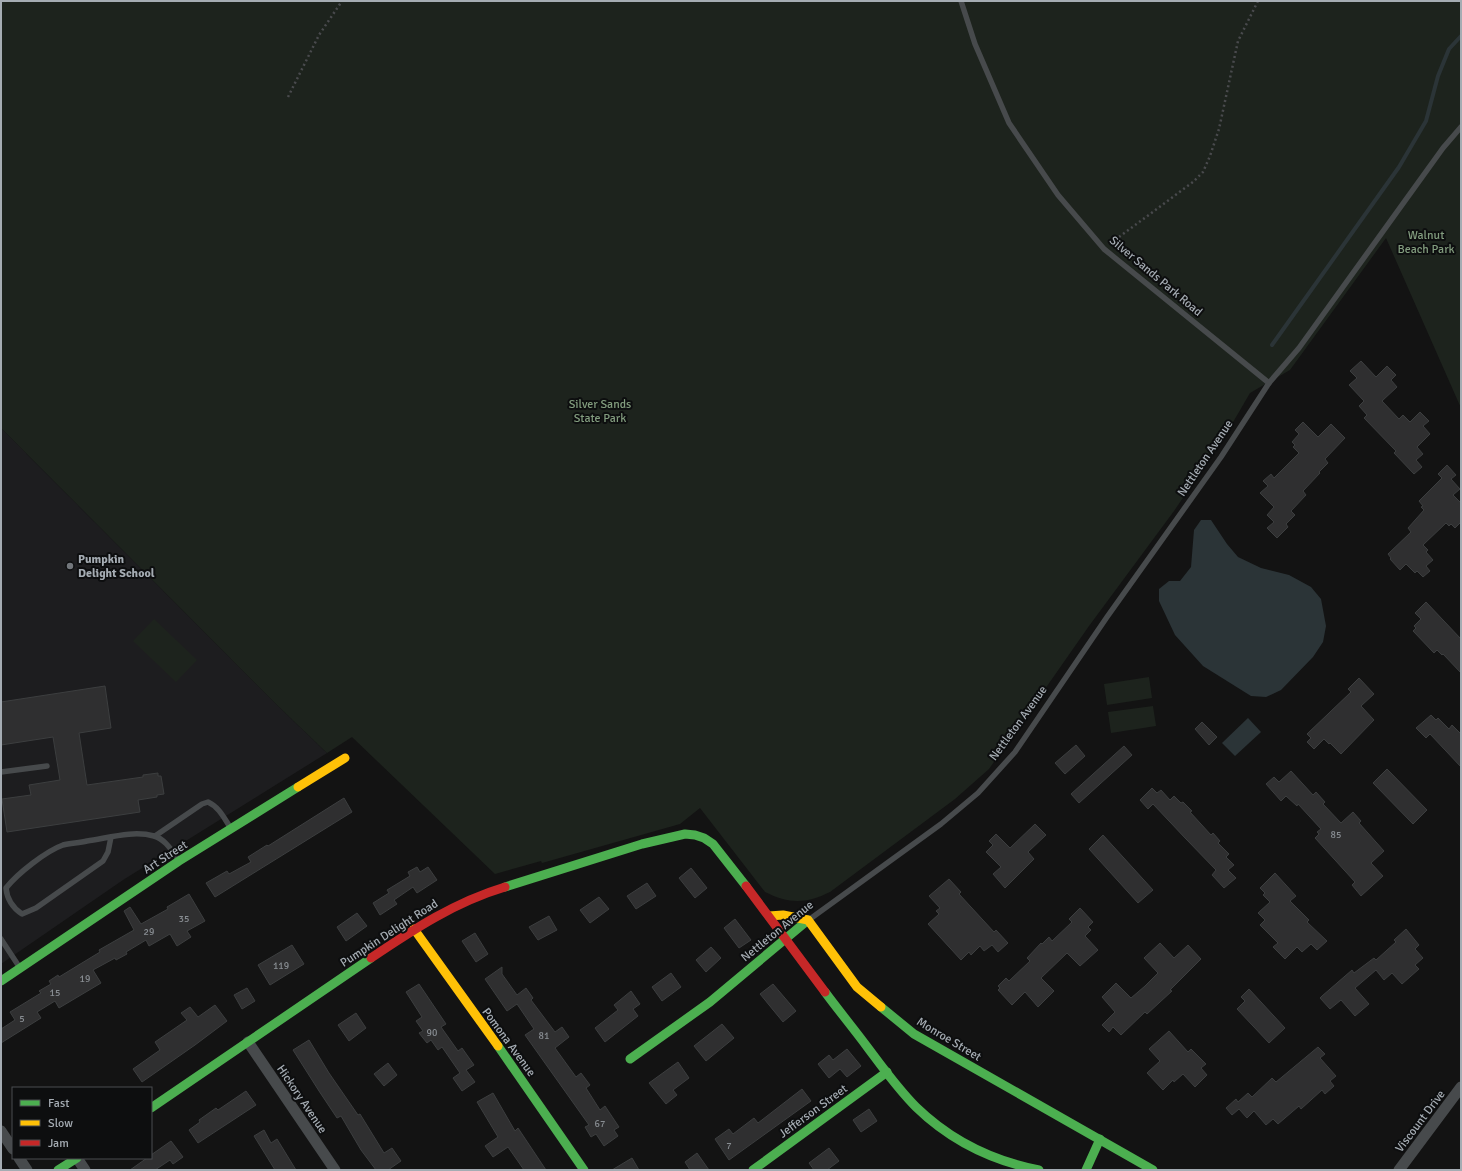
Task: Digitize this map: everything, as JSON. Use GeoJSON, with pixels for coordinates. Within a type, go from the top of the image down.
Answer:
{"type":"FeatureCollection","features":[{"type":"Feature","properties":{"kind":"street","name":"Art Street"},"geometry":{"type":"LineString","coordinates":[[1,981],[179,861],[345,758]]}},
{"type":"Feature","properties":{"kind":"street","name":"Pumpkin Delight Road"},"geometry":{"type":"LineString","coordinates":[[152,1107],[414,928],[443,912],[488,892],[642,844],[685,834],[704,838],[712,844],[769,916]]}},
{"type":"Feature","properties":{"kind":"street"},"geometry":{"type":"LineString","coordinates":[[808,920],[783,915],[769,916],[784,939],[887,1072],[916,1106],[932,1121],[950,1133],[998,1160],[1039,1170]]}},
{"type":"Feature","properties":{"kind":"street","name":"Nettleton Avenue"},"geometry":{"type":"LineString","coordinates":[[630,1059],[710,1002],[808,920]]}},
{"type":"Feature","properties":{"kind":"street","name":"Monroe Street"},"geometry":{"type":"LineString","coordinates":[[808,920],[857,987],[914,1034],[1153,1170]]}},
{"type":"Feature","properties":{"kind":"street","name":"Pomona Avenue"},"geometry":{"type":"LineString","coordinates":[[414,928],[584,1170]]}},
{"type":"Feature","properties":{"kind":"street","name":"Hickory Avenue"},"geometry":{"type":"LineString","coordinates":[[248,1042],[335,1170]]}},
{"type":"Feature","properties":{"kind":"street","name":"Jefferson Street"},"geometry":{"type":"LineString","coordinates":[[753,1170],[887,1072]]}},
{"type":"Feature","properties":{"kind":"street","name":"Viscount Drive"},"geometry":{"type":"LineString","coordinates":[[1399,1170],[1461,1087]]}},
{"type":"Feature","properties":{"kind":"street"},"geometry":{"type":"LineString","coordinates":[[1,1130],[12,1147]]}},
{"type":"Feature","properties":{"kind":"street"},"geometry":{"type":"LineString","coordinates":[[1086,1170],[1100,1139]]}},
{"type":"Feature","properties":{"kind":"street"},"geometry":{"type":"LineString","coordinates":[[20,1159],[27,1170]]}},
{"type":"Feature","properties":{"kind":"street"},"geometry":{"type":"LineString","coordinates":[[58,1170],[75,1159]]}},
{"type":"Feature","properties":{"kind":"street"},"geometry":{"type":"LineString","coordinates":[[78,1159],[85,1170]]}},
{"type":"Feature","properties":{"kind":"lane","name":"Silver Sands Park Road"},"geometry":{"type":"LineString","coordinates":[[961,1],[975,44],[1009,123],[1058,195],[1104,249],[1269,383]]}},
{"type":"Feature","properties":{"kind":"lane","name":"Nettleton Avenue"},"geometry":{"type":"LineString","coordinates":[[808,920],[941,824],[978,793],[1015,752],[1107,617],[1221,457],[1269,383],[1299,348],[1443,148],[1461,128]]}},
{"type":"Feature","properties":{"kind":"lane"},"geometry":{"type":"LineString","coordinates":[[1,772],[47,766]]}},
{"type":"Feature","properties":{"kind":"lane"},"geometry":{"type":"LineString","coordinates":[[156,836],[202,804],[208,802],[214,805],[231,829]]}},
{"type":"Feature","properties":{"kind":"lane"},"geometry":{"type":"LineString","coordinates":[[111,837],[108,852],[103,861],[36,908],[22,914],[14,909],[6,893],[6,888],[38,859],[62,845],[111,837],[141,834],[156,836],[168,845],[179,861]]}},
{"type":"Feature","properties":{"kind":"lane"},"geometry":{"type":"LineString","coordinates":[[1,939],[20,968]]}},
{"type":"Feature","properties":{"kind":"path"},"geometry":{"type":"LineString","coordinates":[[288,97],[319,35],[342,1]]}},
{"type":"Feature","properties":{"kind":"path"},"geometry":{"type":"LineString","coordinates":[[1104,249],[1129,228],[1193,182],[1203,172],[1219,129],[1238,41],[1258,1]]}},
{"type":"Feature","properties":{"kind":"shaded area","name":"Pumpkin Delight School"},"geometry":{"type":"Polygon","coordinates":[[[1,428],[277,705],[327,753],[123,880],[1,964],[1,428]]]}},
{"type":"Feature","properties":{"kind":"shaded area"},"geometry":{"type":"Polygon","coordinates":[[[1201,520],[1211,520],[1227,544],[1238,557],[1261,568],[1289,575],[1311,587],[1321,599],[1326,626],[1323,642],[1313,657],[1281,690],[1266,697],[1251,696],[1203,666],[1175,635],[1159,601],[1159,589],[1169,581],[1180,581],[1191,567],[1194,530],[1201,520]]]}},
{"type":"Feature","properties":{"kind":"shaded area"},"geometry":{"type":"Polygon","coordinates":[[[1248,718],[1261,732],[1235,756],[1222,743],[1248,718]]]}},
{"type":"Feature","properties":{"kind":"green space","name":"Silver Sands State Park"},"geometry":{"type":"Polygon","coordinates":[[[1,1],[1461,1],[1461,408],[1386,238],[1290,370],[1250,393],[1225,436],[1174,511],[1089,626],[989,769],[955,799],[830,892],[813,899],[798,901],[782,899],[765,892],[700,808],[680,824],[542,863],[541,861],[495,874],[352,737],[327,753],[277,705],[1,428],[1,1]]]}},
{"type":"Feature","properties":{"kind":"green space"},"geometry":{"type":"Polygon","coordinates":[[[154,619],[197,660],[176,682],[133,641],[154,619]]]}},
{"type":"Feature","properties":{"kind":"green space"},"geometry":{"type":"Polygon","coordinates":[[[1149,677],[1152,698],[1107,705],[1104,684],[1149,677]]]}},
{"type":"Feature","properties":{"kind":"green space"},"geometry":{"type":"Polygon","coordinates":[[[1153,706],[1156,726],[1111,733],[1108,712],[1153,706]]]}},
{"type":"Feature","properties":{"kind":"building"},"geometry":{"type":"Polygon","coordinates":[[[1361,361],[1376,377],[1387,366],[1396,375],[1391,380],[1397,387],[1382,401],[1399,419],[1403,415],[1410,422],[1420,412],[1429,421],[1423,426],[1430,434],[1417,447],[1423,454],[1416,460],[1422,467],[1414,474],[1394,453],[1396,451],[1364,418],[1367,415],[1359,406],[1364,401],[1349,385],[1357,378],[1350,371],[1361,361]]]}},
{"type":"Feature","properties":{"kind":"building"},"geometry":{"type":"Polygon","coordinates":[[[1303,422],[1318,437],[1331,424],[1345,438],[1325,459],[1328,463],[1303,491],[1306,495],[1291,511],[1295,515],[1286,524],[1288,527],[1277,538],[1267,528],[1274,522],[1267,515],[1274,507],[1260,493],[1268,486],[1263,481],[1271,474],[1274,478],[1299,453],[1293,447],[1295,445],[1292,442],[1299,434],[1295,430],[1303,422]]]}},
{"type":"Feature","properties":{"kind":"building"},"geometry":{"type":"Polygon","coordinates":[[[1447,465],[1456,475],[1451,479],[1460,489],[1453,495],[1461,503],[1461,522],[1455,528],[1451,524],[1449,526],[1446,523],[1423,545],[1428,550],[1426,552],[1433,560],[1426,566],[1430,571],[1423,577],[1417,571],[1415,573],[1406,564],[1400,570],[1390,559],[1391,558],[1388,554],[1411,532],[1408,528],[1424,510],[1419,501],[1442,478],[1438,474],[1447,465]]]}},
{"type":"Feature","properties":{"kind":"building"},"geometry":{"type":"Polygon","coordinates":[[[1426,602],[1461,639],[1461,673],[1443,654],[1442,655],[1437,650],[1434,653],[1413,631],[1416,628],[1414,626],[1421,619],[1415,613],[1426,602]]]}},
{"type":"Feature","properties":{"kind":"building"},"geometry":{"type":"Polygon","coordinates":[[[1359,678],[1374,694],[1361,706],[1374,720],[1341,754],[1324,739],[1314,749],[1307,742],[1311,738],[1307,734],[1351,692],[1348,689],[1359,678]]]}},
{"type":"Feature","properties":{"kind":"building"},"geometry":{"type":"Polygon","coordinates":[[[105,686],[111,728],[79,733],[87,785],[143,777],[143,775],[158,773],[158,776],[161,776],[164,794],[157,795],[157,797],[138,800],[140,812],[7,832],[2,799],[31,795],[29,785],[60,780],[53,737],[1,745],[1,702],[105,686]]]}},
{"type":"Feature","properties":{"kind":"building"},"geometry":{"type":"Polygon","coordinates":[[[1431,715],[1436,720],[1438,718],[1449,729],[1452,725],[1461,734],[1461,767],[1430,734],[1426,738],[1416,728],[1431,715]]]}},
{"type":"Feature","properties":{"kind":"building"},"geometry":{"type":"Polygon","coordinates":[[[1202,722],[1217,737],[1209,745],[1195,729],[1202,722]]]}},
{"type":"Feature","properties":{"kind":"building"},"geometry":{"type":"Polygon","coordinates":[[[1076,745],[1085,756],[1065,774],[1055,763],[1076,745]]]}},
{"type":"Feature","properties":{"kind":"building"},"geometry":{"type":"Polygon","coordinates":[[[1124,746],[1132,755],[1079,803],[1071,794],[1124,746]]]}},
{"type":"Feature","properties":{"kind":"building"},"geometry":{"type":"Polygon","coordinates":[[[1387,769],[1427,810],[1413,824],[1373,783],[1387,769]]]}},
{"type":"Feature","properties":{"kind":"building"},"geometry":{"type":"Polygon","coordinates":[[[1291,771],[1313,795],[1316,792],[1325,802],[1323,804],[1341,823],[1353,812],[1361,821],[1359,823],[1384,851],[1371,863],[1383,876],[1361,896],[1352,885],[1355,882],[1315,838],[1319,834],[1317,832],[1321,829],[1298,804],[1297,806],[1286,796],[1281,801],[1266,784],[1274,777],[1279,782],[1291,771]]]}},
{"type":"Feature","properties":{"kind":"building"},"geometry":{"type":"Polygon","coordinates":[[[1152,788],[1157,793],[1161,790],[1170,800],[1174,796],[1181,803],[1183,802],[1211,835],[1213,833],[1220,841],[1218,843],[1229,854],[1226,857],[1234,865],[1228,870],[1236,878],[1224,888],[1212,875],[1216,870],[1153,804],[1148,809],[1140,800],[1152,788]]]}},
{"type":"Feature","properties":{"kind":"building"},"geometry":{"type":"Polygon","coordinates":[[[344,798],[352,812],[215,897],[206,883],[227,871],[229,874],[251,862],[248,857],[344,798]]]}},
{"type":"Feature","properties":{"kind":"building"},"geometry":{"type":"Polygon","coordinates":[[[1035,824],[1046,835],[1028,852],[1034,859],[1005,888],[993,874],[1001,867],[986,852],[993,845],[989,841],[996,834],[1010,848],[1035,824]]]}},
{"type":"Feature","properties":{"kind":"building"},"geometry":{"type":"Polygon","coordinates":[[[1103,835],[1153,890],[1138,903],[1089,849],[1103,835]]]}},
{"type":"Feature","properties":{"kind":"building"},"geometry":{"type":"Polygon","coordinates":[[[417,867],[420,872],[428,867],[437,880],[417,893],[413,887],[394,900],[397,904],[380,915],[373,903],[389,893],[387,890],[410,876],[408,872],[417,867]]]}},
{"type":"Feature","properties":{"kind":"building"},"geometry":{"type":"Polygon","coordinates":[[[691,868],[707,888],[695,898],[679,878],[691,868]]]}},
{"type":"Feature","properties":{"kind":"building"},"geometry":{"type":"Polygon","coordinates":[[[1275,873],[1296,896],[1290,901],[1309,920],[1307,922],[1327,941],[1317,950],[1311,944],[1302,952],[1297,947],[1285,959],[1273,947],[1278,943],[1260,925],[1265,920],[1258,913],[1270,902],[1263,895],[1265,893],[1260,888],[1275,873]]]}},
{"type":"Feature","properties":{"kind":"building"},"geometry":{"type":"Polygon","coordinates":[[[949,879],[961,892],[959,894],[994,932],[996,930],[1008,943],[998,952],[992,945],[984,951],[980,946],[971,955],[969,952],[961,960],[928,924],[939,914],[936,911],[940,908],[929,896],[949,879]]]}},
{"type":"Feature","properties":{"kind":"building"},"geometry":{"type":"Polygon","coordinates":[[[647,883],[656,896],[636,909],[627,896],[647,883]]]}},
{"type":"Feature","properties":{"kind":"building"},"geometry":{"type":"Polygon","coordinates":[[[189,894],[205,921],[187,931],[191,937],[177,946],[170,934],[149,946],[146,940],[126,952],[127,954],[116,960],[115,958],[93,970],[101,983],[59,1008],[55,1001],[37,1012],[41,1018],[1,1043],[1,1029],[15,1020],[10,1012],[41,993],[39,991],[51,984],[49,981],[58,975],[59,977],[100,952],[99,950],[134,930],[124,911],[130,907],[141,924],[168,909],[167,907],[189,894]]]}},
{"type":"Feature","properties":{"kind":"building"},"geometry":{"type":"Polygon","coordinates":[[[599,897],[609,909],[590,923],[580,910],[599,897]]]}},
{"type":"Feature","properties":{"kind":"building"},"geometry":{"type":"Polygon","coordinates":[[[1080,908],[1093,922],[1088,927],[1091,930],[1085,936],[1098,950],[1080,966],[1067,953],[1041,978],[1054,991],[1038,1007],[1025,992],[1012,1005],[998,990],[1000,988],[998,986],[1006,978],[1009,981],[1030,961],[1027,958],[1041,943],[1042,944],[1049,937],[1052,941],[1072,922],[1069,919],[1080,908]]]}},
{"type":"Feature","properties":{"kind":"building"},"geometry":{"type":"Polygon","coordinates":[[[357,913],[367,926],[346,941],[337,927],[357,913]]]}},
{"type":"Feature","properties":{"kind":"building"},"geometry":{"type":"Polygon","coordinates":[[[549,916],[557,930],[538,940],[529,927],[549,916]]]}},
{"type":"Feature","properties":{"kind":"building"},"geometry":{"type":"Polygon","coordinates":[[[735,919],[751,940],[739,948],[724,928],[735,919]]]}},
{"type":"Feature","properties":{"kind":"building"},"geometry":{"type":"Polygon","coordinates":[[[1406,929],[1419,945],[1415,949],[1423,958],[1415,965],[1419,969],[1402,984],[1392,973],[1384,980],[1376,970],[1355,988],[1369,1004],[1355,1016],[1341,1000],[1330,1009],[1320,998],[1352,970],[1354,973],[1374,958],[1376,960],[1396,942],[1394,940],[1406,929]]]}},
{"type":"Feature","properties":{"kind":"building"},"geometry":{"type":"Polygon","coordinates":[[[475,933],[488,954],[476,962],[462,941],[475,933]]]}},
{"type":"Feature","properties":{"kind":"building"},"geometry":{"type":"Polygon","coordinates":[[[1160,943],[1174,958],[1188,945],[1201,959],[1170,990],[1172,991],[1147,1014],[1145,1012],[1121,1035],[1113,1027],[1109,1032],[1102,1025],[1115,1012],[1102,997],[1116,983],[1131,998],[1145,986],[1158,973],[1144,958],[1160,943]]]}},
{"type":"Feature","properties":{"kind":"building"},"geometry":{"type":"Polygon","coordinates":[[[292,945],[304,964],[270,985],[258,965],[292,945]]]}},
{"type":"Feature","properties":{"kind":"building"},"geometry":{"type":"Polygon","coordinates":[[[711,947],[721,958],[706,972],[696,960],[711,947]]]}},
{"type":"Feature","properties":{"kind":"building"},"geometry":{"type":"Polygon","coordinates":[[[502,967],[502,974],[517,995],[526,988],[533,998],[531,1000],[555,1032],[562,1027],[569,1037],[555,1048],[576,1077],[581,1073],[590,1085],[586,1088],[600,1110],[605,1106],[619,1127],[614,1130],[618,1136],[604,1146],[596,1134],[591,1137],[585,1127],[589,1125],[525,1035],[534,1029],[517,1004],[507,1011],[485,979],[502,967]]]}},
{"type":"Feature","properties":{"kind":"building"},"geometry":{"type":"Polygon","coordinates":[[[671,973],[681,987],[662,1001],[652,987],[671,973]]]}},
{"type":"Feature","properties":{"kind":"building"},"geometry":{"type":"Polygon","coordinates":[[[419,984],[446,1024],[441,1027],[458,1051],[462,1048],[474,1065],[466,1070],[475,1082],[462,1091],[453,1078],[460,1073],[442,1047],[438,1050],[431,1040],[427,1043],[419,1033],[423,1031],[416,1021],[422,1017],[406,992],[419,984]]]}},
{"type":"Feature","properties":{"kind":"building"},"geometry":{"type":"Polygon","coordinates":[[[773,984],[796,1011],[783,1022],[760,994],[773,984]]]}},
{"type":"Feature","properties":{"kind":"building"},"geometry":{"type":"Polygon","coordinates":[[[247,988],[255,1001],[242,1009],[234,995],[247,988]]]}},
{"type":"Feature","properties":{"kind":"building"},"geometry":{"type":"Polygon","coordinates":[[[1249,989],[1285,1028],[1269,1043],[1237,1009],[1245,1001],[1241,997],[1249,989]]]}},
{"type":"Feature","properties":{"kind":"building"},"geometry":{"type":"Polygon","coordinates":[[[631,991],[640,1004],[633,1009],[638,1016],[605,1042],[595,1028],[618,1010],[614,1005],[631,991]]]}},
{"type":"Feature","properties":{"kind":"building"},"geometry":{"type":"Polygon","coordinates":[[[215,1005],[227,1021],[142,1082],[133,1069],[160,1050],[155,1042],[187,1020],[181,1013],[190,1007],[198,1017],[215,1005]]]}},
{"type":"Feature","properties":{"kind":"building"},"geometry":{"type":"Polygon","coordinates":[[[356,1013],[366,1028],[349,1041],[338,1025],[356,1013]]]}},
{"type":"Feature","properties":{"kind":"building"},"geometry":{"type":"Polygon","coordinates":[[[722,1024],[734,1038],[706,1061],[694,1046],[722,1024]]]}},
{"type":"Feature","properties":{"kind":"building"},"geometry":{"type":"Polygon","coordinates":[[[1169,1031],[1188,1052],[1191,1049],[1206,1064],[1201,1068],[1207,1075],[1195,1087],[1183,1074],[1174,1082],[1173,1080],[1163,1090],[1147,1073],[1160,1061],[1149,1049],[1169,1031]]]}},
{"type":"Feature","properties":{"kind":"building"},"geometry":{"type":"Polygon","coordinates":[[[309,1040],[329,1073],[358,1115],[360,1114],[384,1153],[392,1148],[401,1161],[388,1170],[376,1170],[361,1150],[341,1116],[337,1118],[293,1050],[309,1040]]]}},
{"type":"Feature","properties":{"kind":"building"},"geometry":{"type":"Polygon","coordinates":[[[1318,1047],[1325,1054],[1320,1058],[1336,1076],[1330,1081],[1334,1086],[1325,1094],[1322,1090],[1301,1109],[1299,1106],[1278,1124],[1273,1119],[1266,1125],[1254,1111],[1247,1118],[1239,1109],[1232,1115],[1226,1108],[1236,1099],[1238,1102],[1248,1093],[1252,1097],[1272,1078],[1276,1082],[1318,1047]]]}},
{"type":"Feature","properties":{"kind":"building"},"geometry":{"type":"Polygon","coordinates":[[[847,1049],[861,1066],[847,1077],[840,1069],[829,1078],[818,1064],[829,1055],[833,1060],[847,1049]]]}},
{"type":"Feature","properties":{"kind":"building"},"geometry":{"type":"Polygon","coordinates":[[[678,1062],[689,1078],[673,1090],[677,1095],[666,1104],[649,1083],[678,1062]]]}},
{"type":"Feature","properties":{"kind":"building"},"geometry":{"type":"Polygon","coordinates":[[[388,1063],[397,1075],[384,1086],[374,1074],[388,1063]]]}},
{"type":"Feature","properties":{"kind":"building"},"geometry":{"type":"Polygon","coordinates":[[[802,1089],[811,1101],[729,1160],[715,1139],[729,1129],[733,1134],[754,1118],[758,1123],[802,1089]]]}},
{"type":"Feature","properties":{"kind":"building"},"geometry":{"type":"Polygon","coordinates":[[[246,1091],[256,1105],[198,1143],[189,1130],[200,1122],[199,1120],[216,1108],[218,1110],[246,1091]]]}},
{"type":"Feature","properties":{"kind":"building"},"geometry":{"type":"Polygon","coordinates":[[[493,1093],[515,1131],[518,1128],[546,1170],[524,1170],[508,1147],[493,1157],[485,1146],[498,1137],[477,1102],[493,1093]]]}},
{"type":"Feature","properties":{"kind":"building"},"geometry":{"type":"Polygon","coordinates":[[[869,1109],[877,1121],[861,1132],[853,1120],[869,1109]]]}},
{"type":"Feature","properties":{"kind":"building"},"geometry":{"type":"Polygon","coordinates":[[[264,1130],[271,1143],[277,1139],[296,1170],[275,1170],[254,1136],[264,1130]]]}},
{"type":"Feature","properties":{"kind":"building"},"geometry":{"type":"Polygon","coordinates":[[[171,1141],[183,1157],[173,1164],[170,1160],[155,1170],[130,1170],[146,1159],[152,1159],[152,1154],[171,1141]]]}},
{"type":"Feature","properties":{"kind":"building"},"geometry":{"type":"Polygon","coordinates":[[[829,1148],[839,1161],[827,1170],[814,1170],[809,1163],[829,1148]]]}},
{"type":"Feature","properties":{"kind":"building"},"geometry":{"type":"Polygon","coordinates":[[[697,1153],[709,1170],[690,1170],[685,1162],[697,1153]]]}},
{"type":"Feature","properties":{"kind":"building"},"geometry":{"type":"Polygon","coordinates":[[[632,1158],[639,1170],[612,1170],[632,1158]]]}},
{"type":"Feature","properties":{"kind":"waterway"},"geometry":{"type":"LineString","coordinates":[[1272,345],[1399,167],[1426,121],[1438,76],[1449,49],[1461,36]]}},
{"type":"Feature","properties":{"kind":"traffic: fast"},"geometry":{"type":"LineString","coordinates":[[1,981],[179,861],[298,787]]}},
{"type":"Feature","properties":{"kind":"traffic: fast"},"geometry":{"type":"LineString","coordinates":[[505,887],[642,844],[685,834],[704,838],[713,844],[746,886]]}},
{"type":"Feature","properties":{"kind":"traffic: fast"},"geometry":{"type":"LineString","coordinates":[[630,1059],[710,1002],[808,920]]}},
{"type":"Feature","properties":{"kind":"traffic: fast"},"geometry":{"type":"LineString","coordinates":[[152,1107],[371,958]]}},
{"type":"Feature","properties":{"kind":"traffic: fast"},"geometry":{"type":"LineString","coordinates":[[825,992],[897,1086],[929,1119],[943,1130],[973,1148],[1005,1161],[1039,1170]]}},
{"type":"Feature","properties":{"kind":"traffic: fast"},"geometry":{"type":"LineString","coordinates":[[881,1007],[914,1034],[1153,1170]]}},
{"type":"Feature","properties":{"kind":"traffic: fast"},"geometry":{"type":"LineString","coordinates":[[498,1046],[584,1170]]}},
{"type":"Feature","properties":{"kind":"traffic: fast"},"geometry":{"type":"LineString","coordinates":[[753,1170],[887,1072]]}},
{"type":"Feature","properties":{"kind":"traffic: fast"},"geometry":{"type":"LineString","coordinates":[[1086,1170],[1100,1139]]}},
{"type":"Feature","properties":{"kind":"traffic: fast"},"geometry":{"type":"LineString","coordinates":[[58,1170],[75,1159]]}},
{"type":"Feature","properties":{"kind":"traffic: slow"},"geometry":{"type":"LineString","coordinates":[[298,787],[345,758]]}},
{"type":"Feature","properties":{"kind":"traffic: slow"},"geometry":{"type":"LineString","coordinates":[[769,916],[783,915],[808,920],[857,987],[881,1007]]}},
{"type":"Feature","properties":{"kind":"traffic: slow"},"geometry":{"type":"LineString","coordinates":[[414,929],[498,1046]]}},
{"type":"Feature","properties":{"kind":"traffic: jam"},"geometry":{"type":"LineString","coordinates":[[746,886],[825,992]]}},
{"type":"Feature","properties":{"kind":"traffic: jam"},"geometry":{"type":"LineString","coordinates":[[371,958],[435,917],[469,900],[505,887]]}},
{"type":"Feature","properties":{"kind":"place","name":"Pumpkin Delight School"},"geometry":{"type":"Point","coordinates":[70,566]}},
{"type":"Feature","properties":{"kind":"park label","name":"Walnut Beach Park"},"geometry":{"type":"Point","coordinates":[1426,242]}}]}
